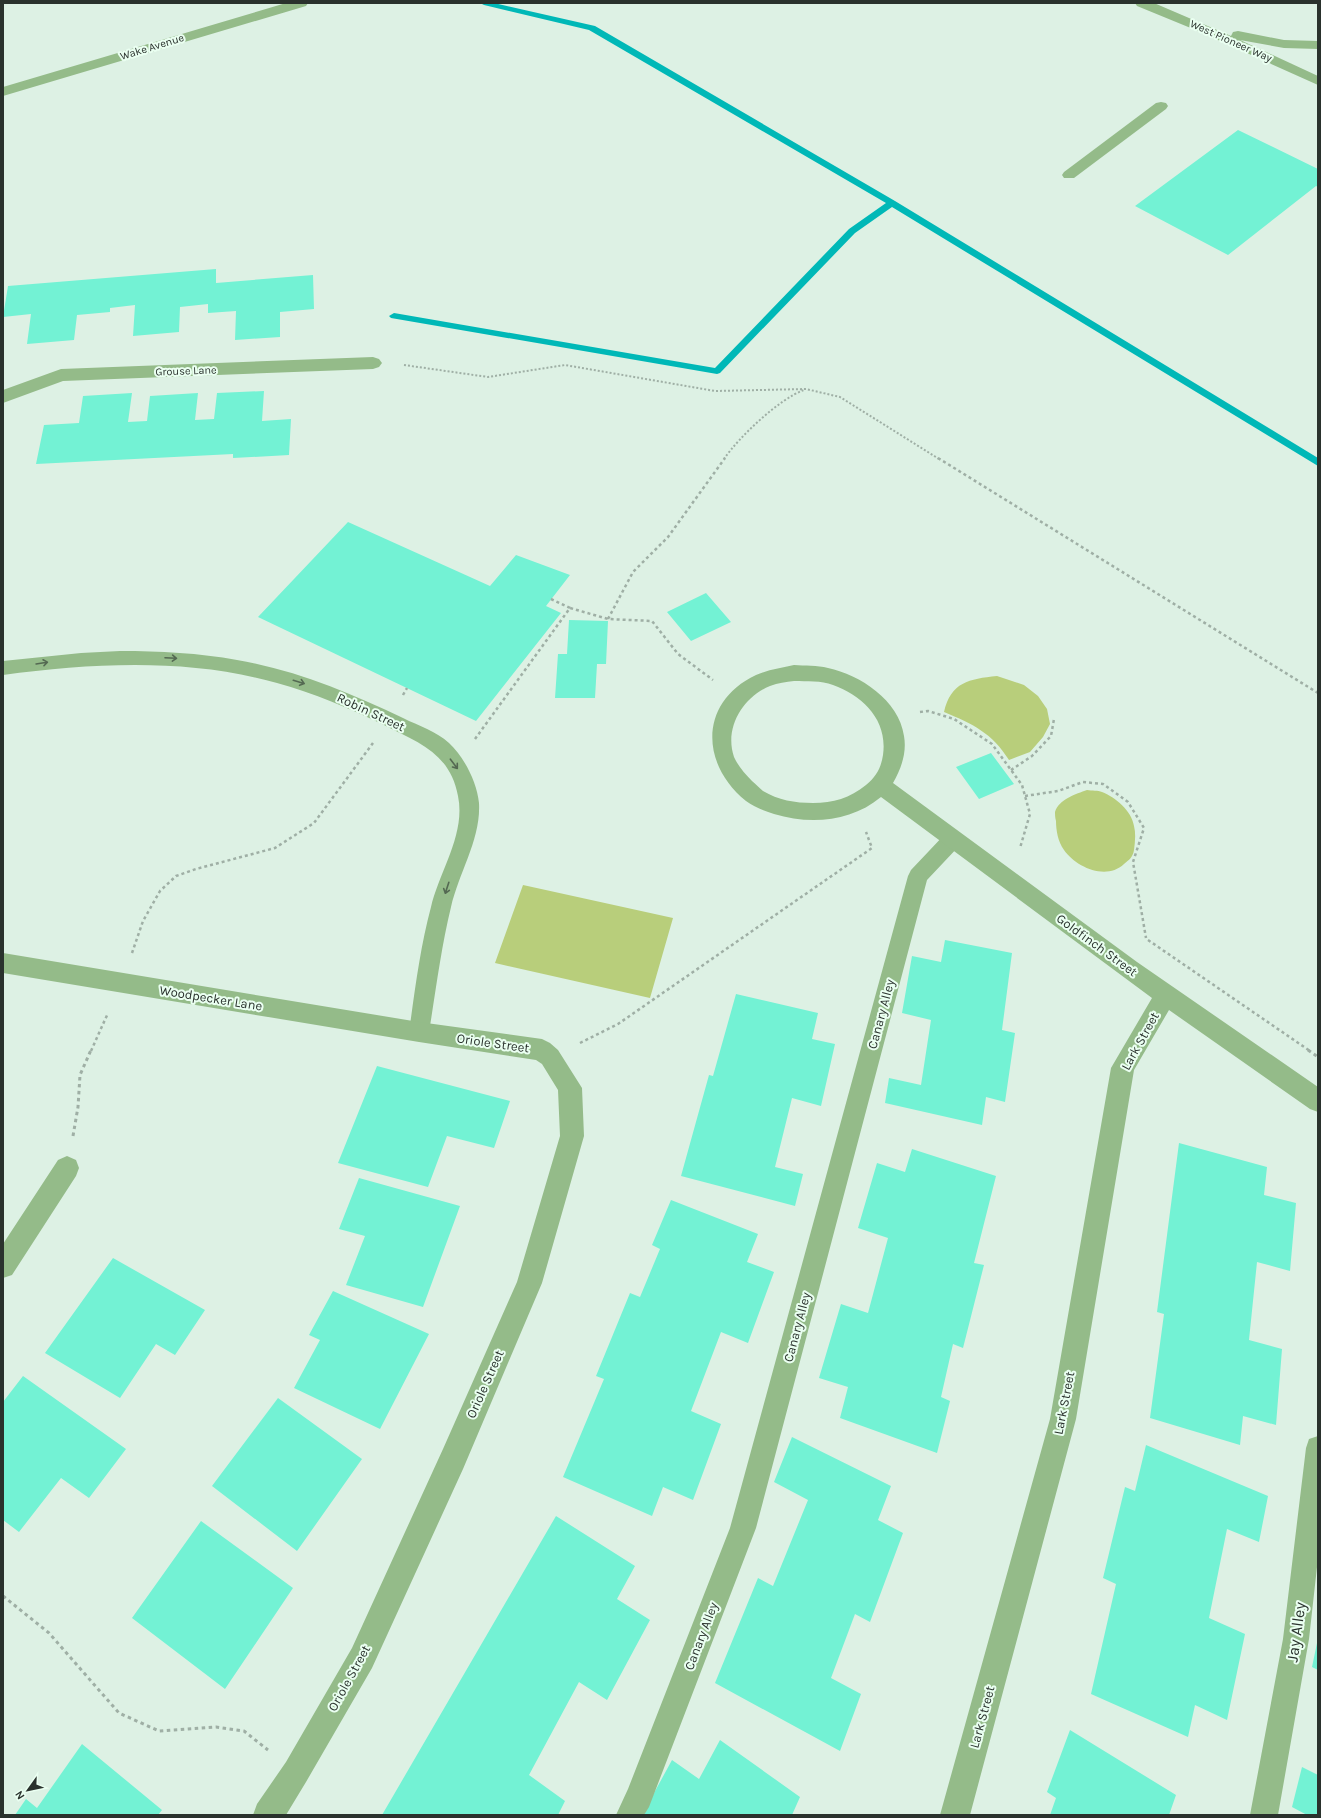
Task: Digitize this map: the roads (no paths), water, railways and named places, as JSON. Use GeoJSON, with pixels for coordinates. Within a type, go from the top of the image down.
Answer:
{"type":"FeatureCollection","features":[{"type":"Feature","properties":{"kind":"street","name":"Wake Avenue"},"geometry":{"type":"LineString","coordinates":[[3,92],[301,3]]}},
{"type":"Feature","properties":{"kind":"street","name":"West Pioneer Way"},"geometry":{"type":"LineString","coordinates":[[1142,3],[1203,28],[1318,81]]}},
{"type":"Feature","properties":{"kind":"street"},"geometry":{"type":"LineString","coordinates":[[1203,28],[1284,44],[1318,45]]}},
{"type":"Feature","properties":{"kind":"street","name":"Grouse Lane"},"geometry":{"type":"LineString","coordinates":[[3,397],[61,375],[372,363]]}},
{"type":"Feature","properties":{"kind":"street"},"geometry":{"type":"LineString","coordinates":[[794,673],[827,675],[857,687],[881,708],[894,733],[894,760],[880,785],[855,804],[822,812],[787,810],[755,796],[732,774],[720,748],[723,721],[738,697],[763,681],[769,679],[794,673]]}},
{"type":"Feature","properties":{"kind":"street","name":"Goldfinch Street"},"geometry":{"type":"LineString","coordinates":[[880,785],[1166,994],[1318,1101]]}},
{"type":"Feature","properties":{"kind":"street","name":"Woodpecker Lane"},"geometry":{"type":"LineString","coordinates":[[3,963],[419,1032]]}},
{"type":"Feature","properties":{"kind":"street","name":"Lark Street"},"geometry":{"type":"LineString","coordinates":[[955,1815],[1063,1419],[1123,1068],[1166,994]]}},
{"type":"Feature","properties":{"kind":"street","name":"Oriole Street"},"geometry":{"type":"LineString","coordinates":[[268,1815],[296,1772],[362,1658],[453,1459],[530,1283],[572,1136],[570,1088],[550,1058],[542,1050],[419,1032]]}},
{"type":"Feature","properties":{"kind":"street"},"geometry":{"type":"LineString","coordinates":[[3,1266],[67,1168]]}},
{"type":"Feature","properties":{"kind":"lane"},"geometry":{"type":"LineString","coordinates":[[1069,175],[1161,106]]}},
{"type":"Feature","properties":{"kind":"lane","name":"Robin Street"},"geometry":{"type":"LineString","coordinates":[[3,668],[95,658],[140,657],[185,659],[222,664],[272,674],[312,686],[352,701],[426,738],[443,749],[460,772],[465,784],[469,803],[467,825],[441,904],[419,1032]]}},
{"type":"Feature","properties":{"kind":"lane","name":"Canary Alley"},"geometry":{"type":"LineString","coordinates":[[630,1815],[642,1790],[743,1528],[918,876],[953,839]]}},
{"type":"Feature","properties":{"kind":"lane","name":"Jay Alley"},"geometry":{"type":"LineString","coordinates":[[1264,1815],[1296,1639],[1318,1448]]}},
{"type":"Feature","properties":{"kind":"waterway"},"geometry":{"type":"LineString","coordinates":[[484,3],[592,28],[892,203]]}},
{"type":"Feature","properties":{"kind":"waterway"},"geometry":{"type":"LineString","coordinates":[[394,316],[717,371],[852,231],[892,203]]}},
{"type":"Feature","properties":{"kind":"waterway"},"geometry":{"type":"LineString","coordinates":[[892,203],[1318,463]]}}]}
